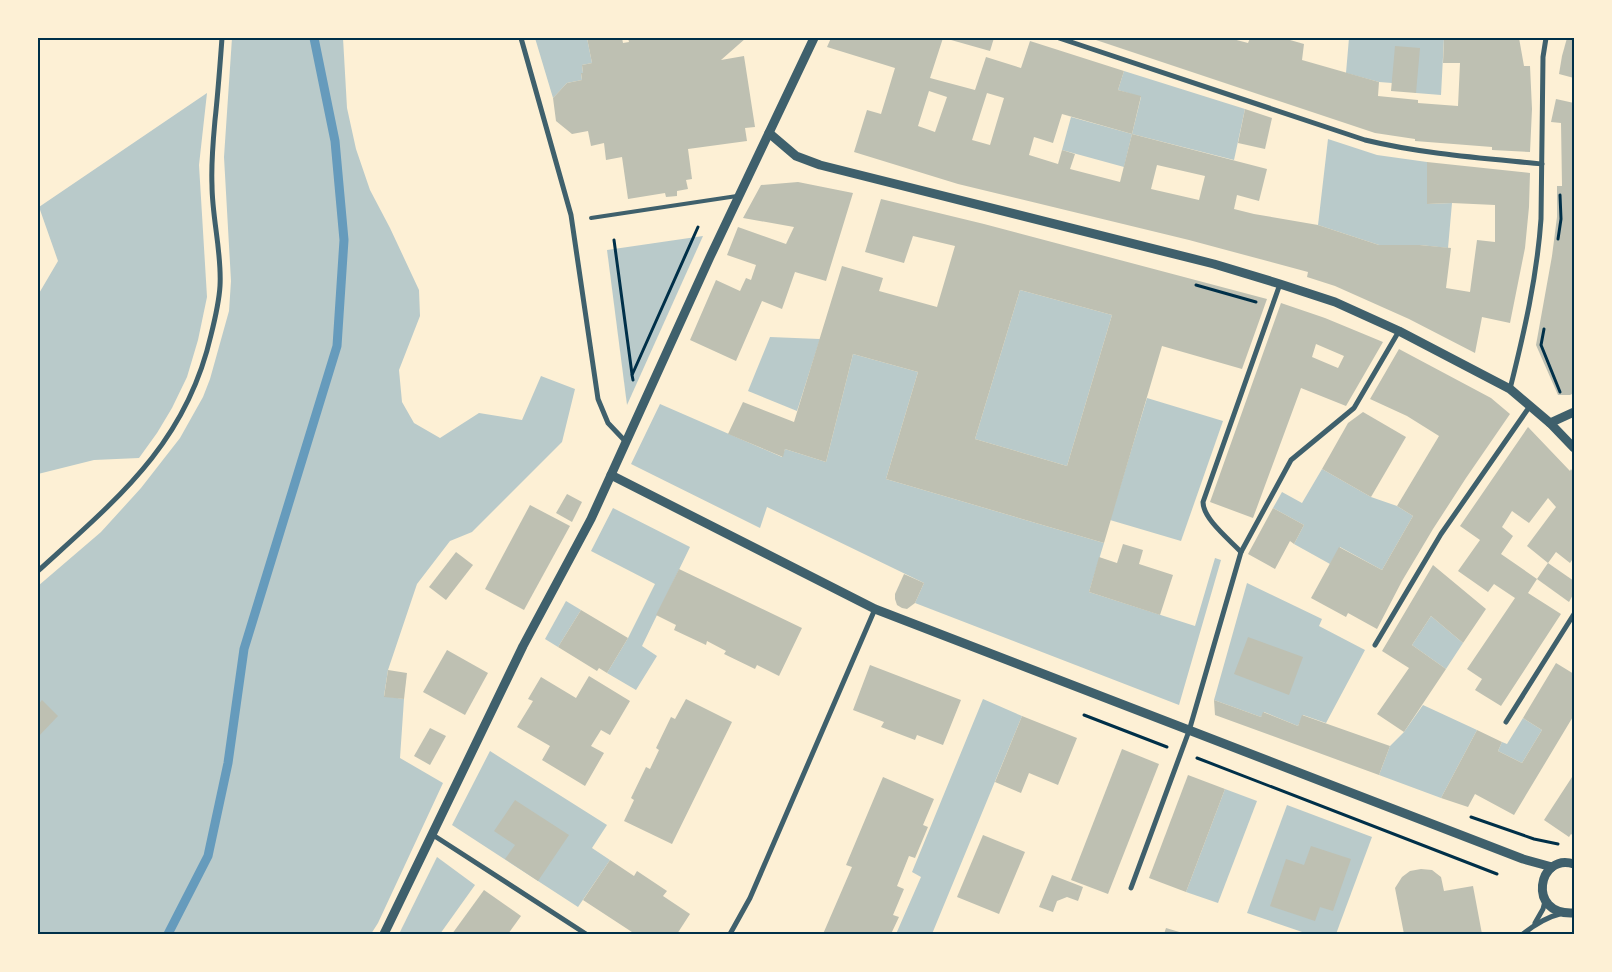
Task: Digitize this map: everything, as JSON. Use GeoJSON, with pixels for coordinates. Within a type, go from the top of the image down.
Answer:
{"type":"FeatureCollection","features":[{"type":"Feature","properties":{"kind":"street"},"geometry":{"type":"LineString","coordinates":[[38,571],[114,500],[156,454],[182,415],[196,386],[214,321],[220,284],[212,168],[222,38]]}},
{"type":"Feature","properties":{"kind":"street"},"geometry":{"type":"LineString","coordinates":[[521,38],[572,215],[598,399],[608,423],[627,442]]}},
{"type":"Feature","properties":{"kind":"street"},"geometry":{"type":"LineString","coordinates":[[384,934],[519,654],[591,519],[739,196],[814,38]]}},
{"type":"Feature","properties":{"kind":"street"},"geometry":{"type":"LineString","coordinates":[[1059,38],[1386,146],[1438,154],[1542,164]]}},
{"type":"Feature","properties":{"kind":"street"},"geometry":{"type":"LineString","coordinates":[[1510,389],[1524,332],[1539,246],[1543,57],[1546,38]]}},
{"type":"Feature","properties":{"kind":"street"},"geometry":{"type":"LineString","coordinates":[[769,133],[796,156],[820,165],[1214,264],[1335,302],[1399,331],[1510,389],[1550,423],[1574,448]]}},
{"type":"Feature","properties":{"kind":"street"},"geometry":{"type":"LineString","coordinates":[[1241,552],[1208,517],[1203,507],[1203,502],[1280,284]]}},
{"type":"Feature","properties":{"kind":"street"},"geometry":{"type":"LineString","coordinates":[[1130,888],[1189,731],[1241,552],[1291,460],[1354,408],[1399,331]]}},
{"type":"Feature","properties":{"kind":"street"},"geometry":{"type":"LineString","coordinates":[[1375,645],[1441,534],[1530,406]]}},
{"type":"Feature","properties":{"kind":"street"},"geometry":{"type":"LineString","coordinates":[[1550,423],[1574,412]]}},
{"type":"Feature","properties":{"kind":"street"},"geometry":{"type":"LineString","coordinates":[[612,475],[875,609],[1523,859],[1552,867]]}},
{"type":"Feature","properties":{"kind":"street"},"geometry":{"type":"LineString","coordinates":[[730,934],[750,898],[875,609]]}},
{"type":"Feature","properties":{"kind":"street"},"geometry":{"type":"LineString","coordinates":[[1506,722],[1574,614]]}},
{"type":"Feature","properties":{"kind":"street"},"geometry":{"type":"LineString","coordinates":[[433,835],[586,934]]}},
{"type":"Feature","properties":{"kind":"street"},"geometry":{"type":"LineString","coordinates":[[1523,859],[1543,879]]}},
{"type":"Feature","properties":{"kind":"street"},"geometry":{"type":"LineString","coordinates":[[1564,913],[1553,909],[1545,901],[1542,890],[1543,879],[1552,867],[1560,864],[1574,864]]}},
{"type":"Feature","properties":{"kind":"street"},"geometry":{"type":"LineString","coordinates":[[1523,934],[1540,916],[1545,901]]}},
{"type":"Feature","properties":{"kind":"street"},"geometry":{"type":"LineString","coordinates":[[1533,925],[1544,919],[1574,912]]}},
{"type":"Feature","properties":{"kind":"lane"},"geometry":{"type":"LineString","coordinates":[[591,218],[739,196]]}},
{"type":"Feature","properties":{"kind":"path"},"geometry":{"type":"LineString","coordinates":[[1557,248],[1561,219],[1560,194]]}},
{"type":"Feature","properties":{"kind":"path"},"geometry":{"type":"LineString","coordinates":[[632,375],[698,227]]}},
{"type":"Feature","properties":{"kind":"path"},"geometry":{"type":"LineString","coordinates":[[614,240],[633,382]]}},
{"type":"Feature","properties":{"kind":"path"},"geometry":{"type":"LineString","coordinates":[[1207,288],[1209,283]]}},
{"type":"Feature","properties":{"kind":"path"},"geometry":{"type":"LineString","coordinates":[[1196,285],[1265,304]]}},
{"type":"Feature","properties":{"kind":"path"},"geometry":{"type":"LineString","coordinates":[[1544,328],[1541,345],[1560,392]]}},
{"type":"Feature","properties":{"kind":"path"},"geometry":{"type":"LineString","coordinates":[[1084,714],[1169,747]]}},
{"type":"Feature","properties":{"kind":"path"},"geometry":{"type":"LineString","coordinates":[[1192,756],[1498,874]]}},
{"type":"Feature","properties":{"kind":"shaded area"},"geometry":{"type":"Polygon","coordinates":[[[232,38],[343,38],[347,108],[356,149],[370,190],[419,290],[420,316],[399,370],[402,402],[414,423],[440,438],[479,413],[522,420],[541,376],[575,389],[562,442],[472,532],[450,541],[417,584],[388,670],[384,696],[404,699],[400,758],[443,783],[378,923],[371,934],[38,934],[38,586],[101,532],[141,488],[180,438],[203,397],[210,379],[229,311],[231,281],[224,157],[232,38]]]}},
{"type":"Feature","properties":{"kind":"shaded area"},"geometry":{"type":"Polygon","coordinates":[[[535,38],[587,38],[592,63],[582,65],[582,80],[567,83],[553,98],[535,38]]]}},
{"type":"Feature","properties":{"kind":"shaded area"},"geometry":{"type":"Polygon","coordinates":[[[1349,38],[1444,38],[1441,95],[1416,93],[1392,83],[1379,82],[1346,73],[1349,38]]]}},
{"type":"Feature","properties":{"kind":"shaded area"},"geometry":{"type":"Polygon","coordinates":[[[1124,71],[1245,109],[1234,160],[1132,134],[1141,97],[1118,90],[1124,71]]]}},
{"type":"Feature","properties":{"kind":"shaded area"},"geometry":{"type":"Polygon","coordinates":[[[207,93],[199,165],[207,297],[198,340],[187,377],[172,408],[139,458],[94,460],[38,474],[38,295],[58,261],[39,207],[207,93]]]}},
{"type":"Feature","properties":{"kind":"shaded area"},"geometry":{"type":"Polygon","coordinates":[[[1071,117],[1132,134],[1124,167],[1062,150],[1071,117]]]}},
{"type":"Feature","properties":{"kind":"shaded area"},"geometry":{"type":"Polygon","coordinates":[[[1328,139],[1377,155],[1427,162],[1427,204],[1452,203],[1448,248],[1420,245],[1379,245],[1318,225],[1328,139]]]}},
{"type":"Feature","properties":{"kind":"shaded area"},"geometry":{"type":"Polygon","coordinates":[[[703,236],[627,405],[607,250],[703,236]]]}},
{"type":"Feature","properties":{"kind":"shaded area"},"geometry":{"type":"Polygon","coordinates":[[[1020,290],[1112,315],[1067,466],[975,439],[1020,290]]]}},
{"type":"Feature","properties":{"kind":"shaded area"},"geometry":{"type":"Polygon","coordinates":[[[770,337],[820,339],[797,411],[748,391],[770,337]]]}},
{"type":"Feature","properties":{"kind":"shaded area"},"geometry":{"type":"Polygon","coordinates":[[[853,354],[918,372],[886,479],[1104,543],[1089,592],[1195,626],[1215,558],[1221,560],[1179,705],[915,603],[924,583],[767,507],[760,528],[631,464],[660,404],[782,457],[785,449],[826,462],[853,354]]]}},
{"type":"Feature","properties":{"kind":"shaded area"},"geometry":{"type":"Polygon","coordinates":[[[1147,398],[1223,421],[1181,541],[1110,520],[1147,398]]]}},
{"type":"Feature","properties":{"kind":"shaded area"},"geometry":{"type":"Polygon","coordinates":[[[1322,469],[1371,497],[1397,506],[1413,516],[1382,570],[1340,547],[1330,564],[1294,544],[1304,525],[1273,508],[1282,492],[1302,503],[1322,469]]]}},
{"type":"Feature","properties":{"kind":"shaded area"},"geometry":{"type":"Polygon","coordinates":[[[613,508],[690,547],[642,646],[657,656],[636,690],[607,673],[628,638],[655,584],[591,551],[613,508]]]}},
{"type":"Feature","properties":{"kind":"shaded area"},"geometry":{"type":"Polygon","coordinates":[[[1247,583],[1322,619],[1319,626],[1365,650],[1326,723],[1303,715],[1298,726],[1264,712],[1261,717],[1214,700],[1247,583]]]}},
{"type":"Feature","properties":{"kind":"shaded area"},"geometry":{"type":"Polygon","coordinates":[[[566,601],[581,610],[558,647],[545,639],[566,601]]]}},
{"type":"Feature","properties":{"kind":"shaded area"},"geometry":{"type":"Polygon","coordinates":[[[1431,616],[1463,643],[1446,669],[1412,645],[1431,616]]]}},
{"type":"Feature","properties":{"kind":"shaded area"},"geometry":{"type":"Polygon","coordinates":[[[983,699],[1022,716],[932,934],[896,934],[921,877],[912,872],[983,699]]]}},
{"type":"Feature","properties":{"kind":"shaded area"},"geometry":{"type":"Polygon","coordinates":[[[1423,705],[1477,730],[1441,798],[1379,775],[1390,746],[1404,732],[1423,705]]]}},
{"type":"Feature","properties":{"kind":"shaded area"},"geometry":{"type":"Polygon","coordinates":[[[1523,718],[1542,730],[1522,763],[1498,751],[1502,742],[1507,744],[1523,718]]]}},
{"type":"Feature","properties":{"kind":"shaded area"},"geometry":{"type":"Polygon","coordinates":[[[490,751],[607,825],[592,848],[610,860],[578,907],[452,825],[490,751]]]}},
{"type":"Feature","properties":{"kind":"shaded area"},"geometry":{"type":"Polygon","coordinates":[[[1225,789],[1257,801],[1218,903],[1186,892],[1225,789]]]}},
{"type":"Feature","properties":{"kind":"shaded area"},"geometry":{"type":"Polygon","coordinates":[[[1287,805],[1372,837],[1336,934],[1308,934],[1247,913],[1287,805]]]}},
{"type":"Feature","properties":{"kind":"shaded area"},"geometry":{"type":"Polygon","coordinates":[[[437,857],[475,885],[440,934],[399,934],[437,857]]]}},
{"type":"Feature","properties":{"kind":"building"},"geometry":{"type":"Polygon","coordinates":[[[587,38],[622,38],[623,43],[629,42],[628,38],[746,38],[721,60],[744,56],[755,127],[745,128],[747,141],[688,149],[692,179],[686,180],[688,189],[677,191],[677,196],[666,197],[665,193],[628,199],[622,157],[606,160],[604,143],[591,146],[588,131],[572,134],[556,121],[553,98],[567,83],[582,80],[582,65],[592,63],[587,38]]]}},
{"type":"Feature","properties":{"kind":"building"},"geometry":{"type":"Polygon","coordinates":[[[831,38],[943,38],[930,78],[975,90],[986,57],[1021,68],[1030,41],[1124,71],[1118,90],[1141,96],[1132,134],[1267,169],[1259,201],[1237,195],[1234,209],[1318,225],[1379,245],[1420,245],[1451,248],[1446,288],[1470,292],[1477,240],[1495,242],[1495,205],[1427,204],[1427,162],[1530,173],[1525,248],[1510,323],[1482,317],[1475,353],[1409,319],[1335,286],[1307,277],[1308,272],[1189,240],[958,184],[854,152],[867,110],[881,114],[895,68],[827,47],[831,38]],[[929,91],[918,126],[935,132],[947,97],[929,91]],[[987,93],[972,140],[990,145],[1004,98],[987,93]],[[1062,114],[1053,143],[1034,137],[1029,155],[1058,164],[1062,150],[1075,154],[1070,169],[1120,182],[1132,134],[1062,114]],[[1157,165],[1151,189],[1199,200],[1205,176],[1157,165]]]}},
{"type":"Feature","properties":{"kind":"building"},"geometry":{"type":"Polygon","coordinates":[[[944,38],[994,38],[990,51],[944,38]]]}},
{"type":"Feature","properties":{"kind":"building"},"geometry":{"type":"Polygon","coordinates":[[[1090,38],[1229,38],[1248,43],[1250,38],[1283,38],[1304,44],[1302,60],[1379,82],[1378,96],[1418,100],[1418,103],[1458,106],[1460,63],[1443,63],[1444,38],[1519,38],[1524,66],[1530,66],[1532,109],[1530,152],[1492,150],[1492,147],[1415,141],[1415,139],[1375,133],[1090,38]]]}},
{"type":"Feature","properties":{"kind":"building"},"geometry":{"type":"Polygon","coordinates":[[[1567,38],[1574,38],[1574,78],[1559,74],[1567,38]]]}},
{"type":"Feature","properties":{"kind":"building"},"geometry":{"type":"Polygon","coordinates":[[[1395,46],[1420,48],[1416,93],[1391,91],[1395,46]]]}},
{"type":"Feature","properties":{"kind":"building"},"geometry":{"type":"Polygon","coordinates":[[[1556,99],[1574,103],[1574,393],[1570,395],[1558,395],[1536,345],[1552,256],[1557,217],[1557,186],[1562,186],[1561,123],[1551,122],[1556,99]]]}},
{"type":"Feature","properties":{"kind":"building"},"geometry":{"type":"Polygon","coordinates":[[[1245,109],[1272,118],[1265,149],[1238,143],[1245,109]]]}},
{"type":"Feature","properties":{"kind":"building"},"geometry":{"type":"Polygon","coordinates":[[[798,182],[853,193],[826,281],[795,272],[782,309],[762,301],[736,361],[690,340],[716,280],[740,291],[746,278],[751,280],[756,265],[727,255],[738,227],[786,244],[794,227],[743,218],[761,185],[798,182]]]}},
{"type":"Feature","properties":{"kind":"building"},"geometry":{"type":"Polygon","coordinates":[[[881,199],[984,224],[1267,299],[1242,369],[1162,346],[1104,543],[886,479],[918,372],[853,354],[826,462],[785,449],[783,457],[728,434],[743,402],[794,422],[842,266],[883,278],[879,291],[937,307],[955,246],[913,236],[904,263],[865,252],[881,199]],[[1020,290],[975,439],[1067,466],[1112,315],[1020,290]]]}},
{"type":"Feature","properties":{"kind":"building"},"geometry":{"type":"Polygon","coordinates":[[[1281,303],[1325,318],[1383,342],[1346,406],[1301,388],[1253,518],[1210,502],[1281,303]],[[1316,344],[1312,357],[1338,368],[1344,356],[1316,344]]]}},
{"type":"Feature","properties":{"kind":"building"},"geometry":{"type":"Polygon","coordinates":[[[1399,349],[1491,398],[1510,414],[1433,529],[1402,581],[1377,629],[1348,613],[1346,617],[1311,598],[1339,547],[1382,570],[1413,516],[1397,506],[1439,436],[1407,416],[1370,399],[1399,349]]]}},
{"type":"Feature","properties":{"kind":"building"},"geometry":{"type":"Polygon","coordinates":[[[1363,412],[1406,437],[1371,497],[1322,469],[1348,423],[1363,412]]]}},
{"type":"Feature","properties":{"kind":"building"},"geometry":{"type":"Polygon","coordinates":[[[1528,427],[1574,474],[1574,557],[1570,563],[1556,552],[1548,563],[1527,546],[1556,507],[1548,498],[1529,523],[1512,511],[1502,527],[1513,536],[1501,554],[1537,579],[1528,593],[1561,614],[1501,706],[1475,690],[1482,679],[1467,669],[1515,598],[1494,584],[1488,592],[1458,571],[1480,540],[1460,526],[1528,427]]]}},
{"type":"Feature","properties":{"kind":"building"},"geometry":{"type":"Polygon","coordinates":[[[567,494],[582,502],[572,522],[556,513],[567,494]]]}},
{"type":"Feature","properties":{"kind":"building"},"geometry":{"type":"Polygon","coordinates":[[[530,505],[570,526],[524,610],[485,589],[530,505]]]}},
{"type":"Feature","properties":{"kind":"building"},"geometry":{"type":"Polygon","coordinates":[[[1273,508],[1304,525],[1294,544],[1290,541],[1275,569],[1248,554],[1273,508]]]}},
{"type":"Feature","properties":{"kind":"building"},"geometry":{"type":"Polygon","coordinates":[[[1123,544],[1143,550],[1139,564],[1173,575],[1160,615],[1089,592],[1099,557],[1117,563],[1123,544]]]}},
{"type":"Feature","properties":{"kind":"building"},"geometry":{"type":"Polygon","coordinates":[[[456,552],[473,565],[446,600],[429,587],[456,552]]]}},
{"type":"Feature","properties":{"kind":"building"},"geometry":{"type":"Polygon","coordinates":[[[1548,563],[1574,581],[1574,593],[1569,602],[1537,579],[1548,563]]]}},
{"type":"Feature","properties":{"kind":"building"},"geometry":{"type":"Polygon","coordinates":[[[1433,565],[1486,609],[1463,643],[1431,616],[1412,645],[1446,669],[1404,732],[1377,714],[1409,668],[1382,651],[1433,565]]]}},
{"type":"Feature","properties":{"kind":"building"},"geometry":{"type":"Polygon","coordinates":[[[679,569],[802,628],[779,676],[757,665],[755,669],[724,654],[726,651],[707,641],[706,645],[674,630],[676,625],[656,615],[679,569]]]}},
{"type":"Feature","properties":{"kind":"building"},"geometry":{"type":"Polygon","coordinates":[[[904,574],[924,583],[915,603],[907,609],[897,605],[895,599],[895,594],[904,574]]]}},
{"type":"Feature","properties":{"kind":"building"},"geometry":{"type":"Polygon","coordinates":[[[581,610],[628,638],[607,673],[599,668],[597,671],[558,647],[581,610]]]}},
{"type":"Feature","properties":{"kind":"building"},"geometry":{"type":"Polygon","coordinates":[[[1248,637],[1303,657],[1289,695],[1234,674],[1248,637]]]}},
{"type":"Feature","properties":{"kind":"building"},"geometry":{"type":"Polygon","coordinates":[[[447,650],[488,673],[465,715],[423,692],[447,650]]]}},
{"type":"Feature","properties":{"kind":"building"},"geometry":{"type":"Polygon","coordinates":[[[1556,663],[1574,674],[1574,715],[1514,815],[1475,794],[1468,807],[1441,798],[1477,730],[1502,742],[1498,751],[1522,763],[1542,730],[1523,718],[1556,663]]]}},
{"type":"Feature","properties":{"kind":"building"},"geometry":{"type":"Polygon","coordinates":[[[870,665],[961,700],[943,745],[917,735],[915,740],[881,727],[884,722],[853,710],[870,665]]]}},
{"type":"Feature","properties":{"kind":"building"},"geometry":{"type":"Polygon","coordinates":[[[388,670],[407,673],[404,699],[384,697],[388,670]]]}},
{"type":"Feature","properties":{"kind":"building"},"geometry":{"type":"Polygon","coordinates":[[[589,676],[630,701],[610,735],[601,730],[591,746],[604,753],[585,786],[542,760],[550,746],[517,727],[533,701],[528,699],[541,677],[576,698],[589,676]]]}},
{"type":"Feature","properties":{"kind":"building"},"geometry":{"type":"Polygon","coordinates":[[[686,699],[732,722],[672,844],[624,821],[634,800],[631,798],[646,767],[650,769],[659,750],[656,748],[671,717],[675,719],[686,699]]]}},
{"type":"Feature","properties":{"kind":"building"},"geometry":{"type":"Polygon","coordinates":[[[42,700],[58,716],[38,737],[38,705],[42,700]]]}},
{"type":"Feature","properties":{"kind":"building"},"geometry":{"type":"Polygon","coordinates":[[[1214,700],[1261,717],[1263,712],[1298,726],[1302,715],[1390,746],[1379,775],[1215,715],[1214,700]]]}},
{"type":"Feature","properties":{"kind":"building"},"geometry":{"type":"Polygon","coordinates":[[[1022,716],[1077,738],[1058,785],[1029,773],[1021,793],[995,782],[1022,716]]]}},
{"type":"Feature","properties":{"kind":"building"},"geometry":{"type":"Polygon","coordinates":[[[430,728],[446,736],[430,765],[414,756],[430,728]]]}},
{"type":"Feature","properties":{"kind":"building"},"geometry":{"type":"Polygon","coordinates":[[[1122,749],[1159,764],[1108,894],[1071,880],[1122,749]]]}},
{"type":"Feature","properties":{"kind":"building"},"geometry":{"type":"Polygon","coordinates":[[[1574,774],[1574,836],[1571,834],[1569,837],[1544,820],[1574,774]]]}},
{"type":"Feature","properties":{"kind":"building"},"geometry":{"type":"Polygon","coordinates":[[[1188,775],[1225,789],[1186,892],[1149,878],[1188,775]]]}},
{"type":"Feature","properties":{"kind":"building"},"geometry":{"type":"Polygon","coordinates":[[[883,777],[934,799],[923,825],[928,827],[915,858],[909,856],[897,886],[904,889],[893,915],[899,917],[891,934],[823,934],[852,867],[846,865],[883,777]]]}},
{"type":"Feature","properties":{"kind":"building"},"geometry":{"type":"Polygon","coordinates":[[[515,800],[569,835],[538,881],[505,859],[515,845],[494,831],[515,800]]]}},
{"type":"Feature","properties":{"kind":"building"},"geometry":{"type":"Polygon","coordinates":[[[983,835],[1025,852],[999,914],[957,897],[983,835]]]}},
{"type":"Feature","properties":{"kind":"building"},"geometry":{"type":"Polygon","coordinates":[[[1311,846],[1351,859],[1333,911],[1320,907],[1315,921],[1270,906],[1286,859],[1304,865],[1311,846]]]}},
{"type":"Feature","properties":{"kind":"building"},"geometry":{"type":"Polygon","coordinates":[[[610,860],[634,876],[637,871],[667,891],[663,896],[690,914],[677,934],[635,934],[583,900],[610,860]]]}},
{"type":"Feature","properties":{"kind":"building"},"geometry":{"type":"Polygon","coordinates":[[[1432,870],[1441,877],[1444,891],[1473,886],[1482,934],[1404,934],[1395,888],[1402,877],[1410,871],[1432,870]]]}},
{"type":"Feature","properties":{"kind":"building"},"geometry":{"type":"Polygon","coordinates":[[[1052,875],[1083,887],[1078,901],[1067,897],[1057,901],[1053,912],[1039,907],[1052,875]]]}},
{"type":"Feature","properties":{"kind":"building"},"geometry":{"type":"Polygon","coordinates":[[[484,890],[521,916],[508,934],[452,934],[484,890]]]}},
{"type":"Feature","properties":{"kind":"building"},"geometry":{"type":"Polygon","coordinates":[[[1166,928],[1186,934],[1164,934],[1166,928]]]}},
{"type":"Feature","properties":{"kind":"waterway"},"geometry":{"type":"LineString","coordinates":[[168,934],[208,856],[228,763],[244,649],[337,346],[344,240],[335,141],[314,38]]}}]}
